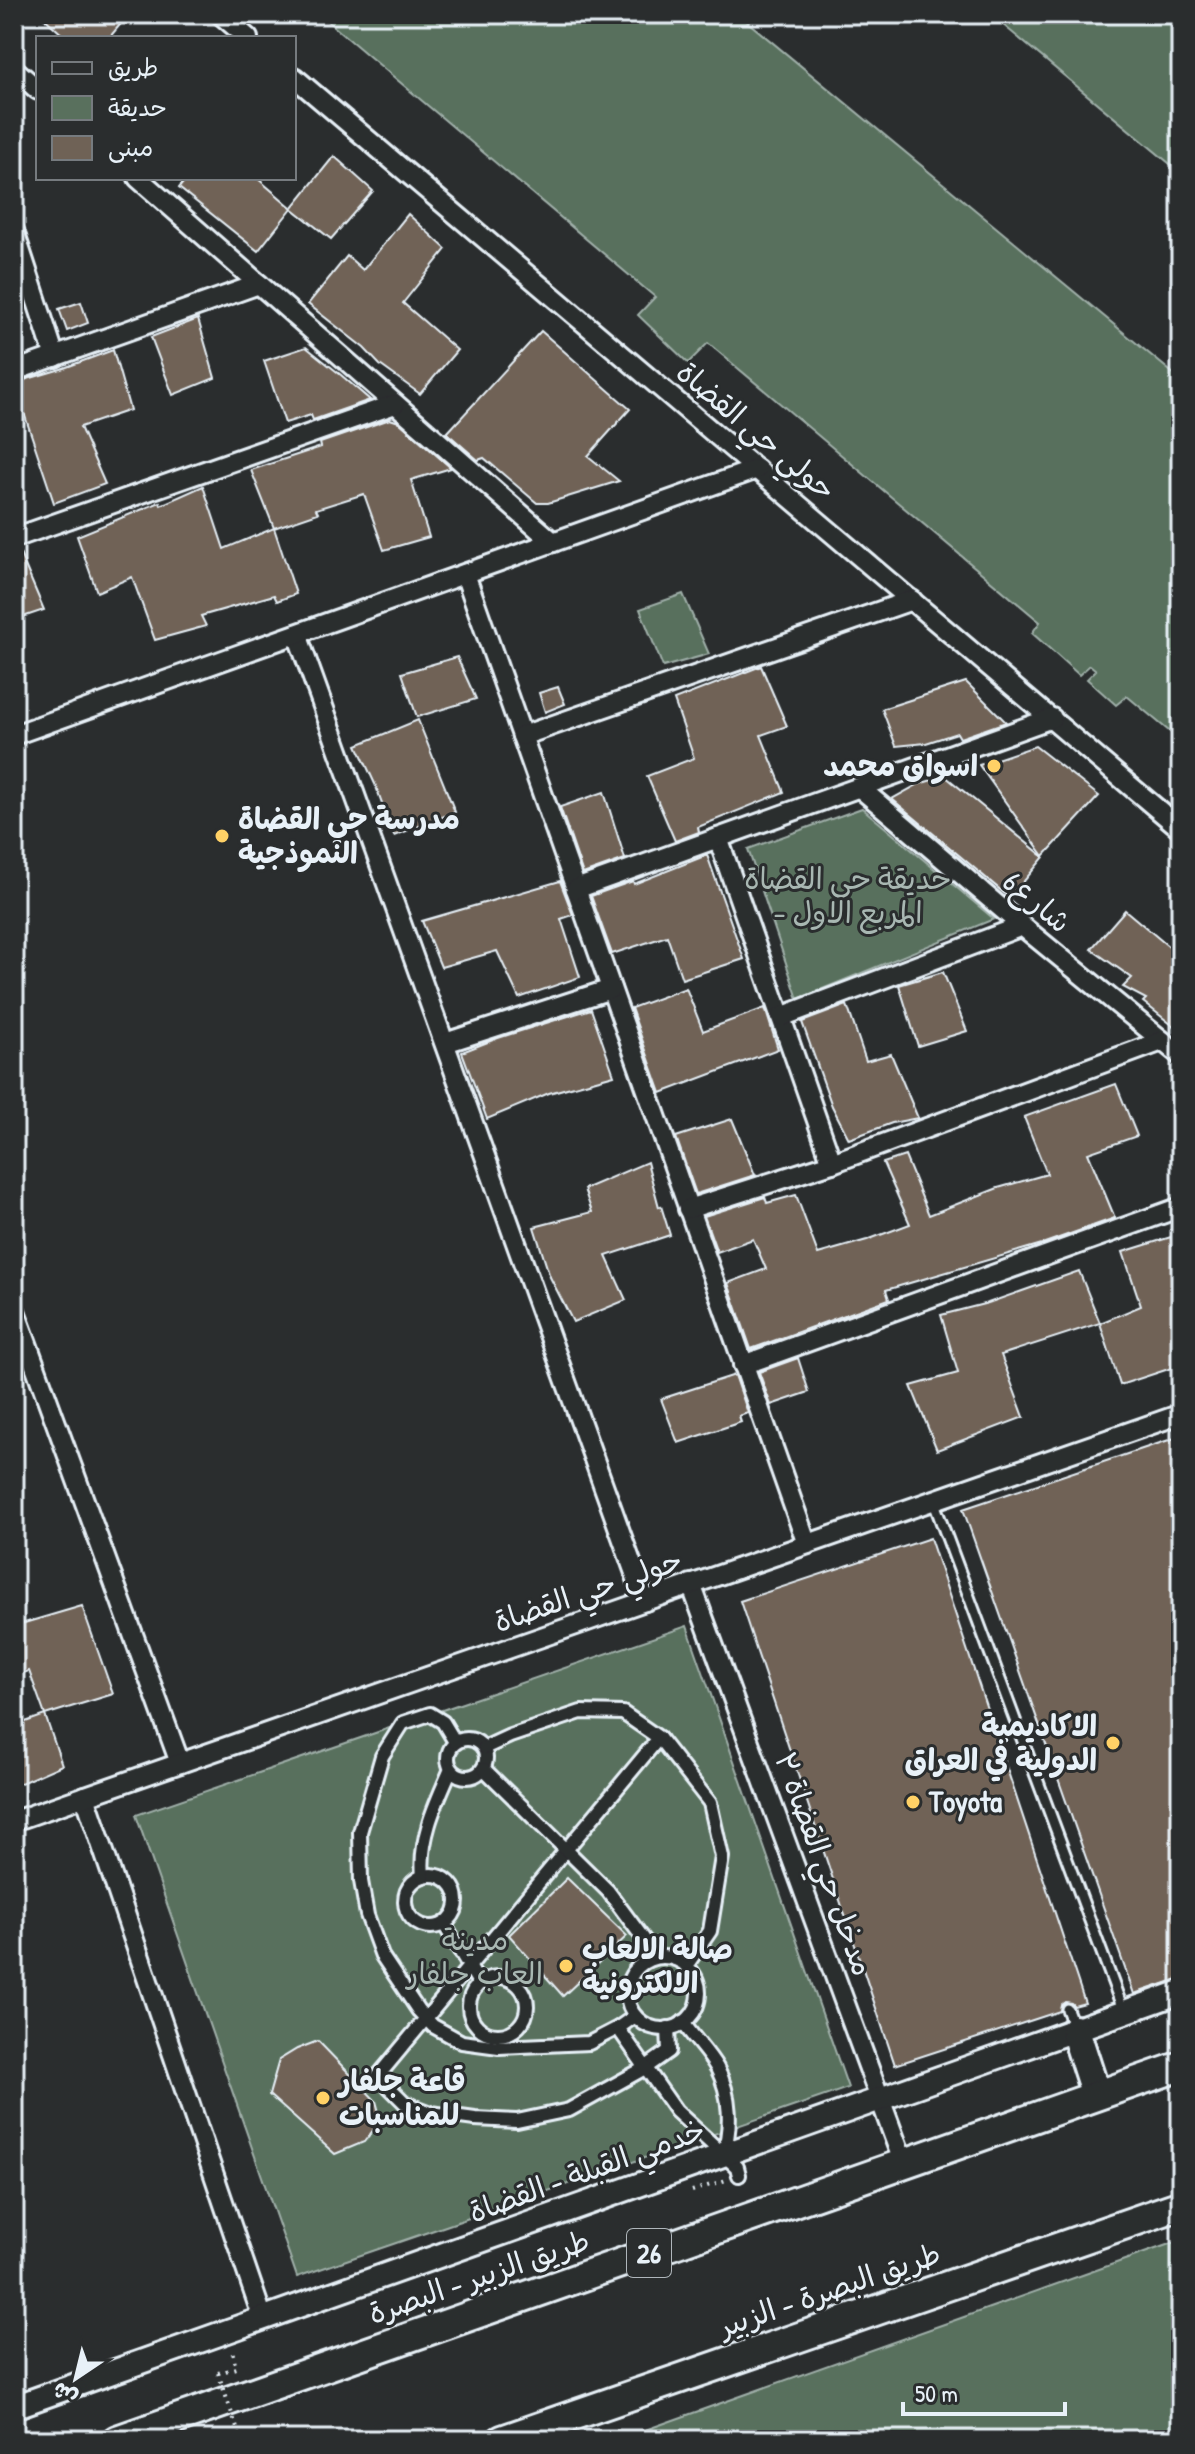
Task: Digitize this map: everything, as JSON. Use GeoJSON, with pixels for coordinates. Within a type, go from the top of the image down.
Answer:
{"type":"FeatureCollection","features":[{"type":"Feature","properties":{"kind":"highway"},"geometry":{"type":"LineString","coordinates":[[1071,2019],[1096,2095]]}},
{"type":"Feature","properties":{"kind":"highway","name":"طريق الزبير - البصرة"},"geometry":{"type":"LineString","coordinates":[[117,2440],[1181,2066]]}},
{"type":"Feature","properties":{"kind":"highway","name":"طريق البصرة - الزبير"},"geometry":{"type":"LineString","coordinates":[[502,2440],[1181,2205]]}},
{"type":"Feature","properties":{"kind":"street"},"geometry":{"type":"LineString","coordinates":[[220,14],[246,36]]}},
{"type":"Feature","properties":{"kind":"street"},"geometry":{"type":"LineString","coordinates":[[14,69],[36,88]]}},
{"type":"Feature","properties":{"kind":"street","name":"حولي حي القضاة"},"geometry":{"type":"LineString","coordinates":[[296,79],[1181,829]]}},
{"type":"Feature","properties":{"kind":"street"},"geometry":{"type":"LineString","coordinates":[[140,180],[553,542]]}},
{"type":"Feature","properties":{"kind":"street"},"geometry":{"type":"LineString","coordinates":[[14,231],[55,357]]}},
{"type":"Feature","properties":{"kind":"street"},"geometry":{"type":"LineString","coordinates":[[14,371],[259,284]]}},
{"type":"Feature","properties":{"kind":"street"},"geometry":{"type":"LineString","coordinates":[[14,538],[395,404]]}},
{"type":"Feature","properties":{"kind":"street"},"geometry":{"type":"LineString","coordinates":[[14,734],[757,469]]}},
{"type":"Feature","properties":{"kind":"street"},"geometry":{"type":"LineString","coordinates":[[465,574],[807,1544]]}},
{"type":"Feature","properties":{"kind":"street"},"geometry":{"type":"LineString","coordinates":[[522,736],[912,600]]}},
{"type":"Feature","properties":{"kind":"street"},"geometry":{"type":"LineString","coordinates":[[297,634],[645,1601]]}},
{"type":"Feature","properties":{"kind":"street"},"geometry":{"type":"LineString","coordinates":[[576,889],[1052,718]]}},
{"type":"Feature","properties":{"kind":"street","name":"شارع6"},"geometry":{"type":"LineString","coordinates":[[860,788],[1181,1056]]}},
{"type":"Feature","properties":{"kind":"street"},"geometry":{"type":"LineString","coordinates":[[718,838],[832,1163]]}},
{"type":"Feature","properties":{"kind":"street"},"geometry":{"type":"LineString","coordinates":[[781,1017],[1022,926]]}},
{"type":"Feature","properties":{"kind":"street"},"geometry":{"type":"LineString","coordinates":[[445,1043],[611,989]]}},
{"type":"Feature","properties":{"kind":"street"},"geometry":{"type":"LineString","coordinates":[[688,1209],[832,1163],[1162,1041]]}},
{"type":"Feature","properties":{"kind":"street"},"geometry":{"type":"LineString","coordinates":[[743,1365],[1181,1207]]}},
{"type":"Feature","properties":{"kind":"street"},"geometry":{"type":"LineString","coordinates":[[14,1308],[180,1763]]}},
{"type":"Feature","properties":{"kind":"street","name":"حولي حي القضاة"},"geometry":{"type":"LineString","coordinates":[[14,1821],[1181,1414]]}},
{"type":"Feature","properties":{"kind":"street","name":"مدخل حي القضاة ٣"},"geometry":{"type":"LineString","coordinates":[[691,1584],[904,2164]]}},
{"type":"Feature","properties":{"kind":"street"},"geometry":{"type":"LineString","coordinates":[[484,1748],[581,1712],[623,1713],[659,1738],[710,1803],[722,1857],[710,1931],[686,1966]]}},
{"type":"Feature","properties":{"kind":"street"},"geometry":{"type":"LineString","coordinates":[[455,1742],[443,1722],[430,1714],[403,1723],[382,1756],[360,1832],[361,1881],[367,1915],[382,1956],[418,2010],[433,2026],[462,2042],[499,2047],[589,2043],[635,2016]]}},
{"type":"Feature","properties":{"kind":"street"},"geometry":{"type":"LineString","coordinates":[[465,1738],[476,1740],[484,1748],[487,1759],[484,1769],[477,1775],[467,1778],[458,1776],[451,1769],[447,1761],[448,1751],[455,1742],[465,1738]]}},
{"type":"Feature","properties":{"kind":"street"},"geometry":{"type":"LineString","coordinates":[[659,1738],[378,2076],[405,2103],[431,2113],[517,2121],[569,2110],[645,2068],[669,2051],[668,2028]]}},
{"type":"Feature","properties":{"kind":"street"},"geometry":{"type":"LineString","coordinates":[[423,1876],[421,1863],[431,1814],[451,1769]]}},
{"type":"Feature","properties":{"kind":"street"},"geometry":{"type":"LineString","coordinates":[[484,1769],[608,1891],[657,1957]]}},
{"type":"Feature","properties":{"kind":"street"},"geometry":{"type":"LineString","coordinates":[[85,1796],[263,2319]]}},
{"type":"Feature","properties":{"kind":"street"},"geometry":{"type":"LineString","coordinates":[[436,1875],[447,1880],[455,1891],[457,1903],[453,1915],[444,1924],[431,1927],[417,1923],[407,1912],[405,1897],[411,1884],[423,1876],[436,1875]]}},
{"type":"Feature","properties":{"kind":"street"},"geometry":{"type":"LineString","coordinates":[[444,1924],[479,1983]]}},
{"type":"Feature","properties":{"kind":"street"},"geometry":{"type":"LineString","coordinates":[[657,1957],[677,1960],[686,1966],[698,1988],[698,2001],[692,2013],[683,2022],[668,2028],[644,2024],[629,2005],[627,1992],[629,1980],[636,1969],[645,1961],[657,1957]]}},
{"type":"Feature","properties":{"kind":"street"},"geometry":{"type":"LineString","coordinates":[[490,1977],[503,1977],[515,1982],[527,2004],[517,2028],[506,2034],[493,2035],[480,2029],[472,2020],[468,2007],[471,1994],[479,1983],[490,1977]]}},
{"type":"Feature","properties":{"kind":"street","name":"خدمي القبلة - القضاة"},"geometry":{"type":"LineString","coordinates":[[14,2407],[881,2099],[1071,2019],[1124,2012],[1181,1992]]}},
{"type":"Feature","properties":{"kind":"street"},"geometry":{"type":"LineString","coordinates":[[683,2022],[717,2069],[729,2109],[729,2136],[723,2155]]}},
{"type":"Feature","properties":{"kind":"street"},"geometry":{"type":"LineString","coordinates":[[618,2028],[676,2111],[737,2167],[739,2175]]}},
{"type":"Feature","properties":{"kind":"lane"},"geometry":{"type":"LineString","coordinates":[[933,1500],[1124,2012]]}},
{"type":"Feature","properties":{"kind":"path"},"geometry":{"type":"LineString","coordinates":[[236,2368],[218,2373],[241,2440]]}},
{"type":"Feature","properties":{"kind":"green space"},"geometry":{"type":"Polygon","coordinates":[[[319,14],[738,14],[1181,380],[1181,741],[1127,696],[1116,705],[1087,679],[1096,670],[1090,665],[1079,675],[1032,633],[1040,622],[708,343],[688,363],[638,315],[655,297],[319,14]]]}},
{"type":"Feature","properties":{"kind":"green space"},"geometry":{"type":"Polygon","coordinates":[[[990,14],[1175,14],[1181,19],[1181,173],[990,14]]]}},
{"type":"Feature","properties":{"kind":"green space"},"geometry":{"type":"Polygon","coordinates":[[[683,594],[709,654],[663,667],[640,609],[683,594]]]}},
{"type":"Feature","properties":{"kind":"green space","name":"حديقة حي القضاة - المربع الاول"},"geometry":{"type":"Polygon","coordinates":[[[862,808],[994,919],[798,999],[748,849],[862,808]]]}},
{"type":"Feature","properties":{"kind":"green space","name":"مدينة العاب جلفار"},"geometry":{"type":"Polygon","coordinates":[[[687,1626],[848,2088],[297,2277],[136,1815],[687,1626]]]}},
{"type":"Feature","properties":{"kind":"green space"},"geometry":{"type":"Polygon","coordinates":[[[1181,2240],[1181,2440],[617,2440],[1181,2240]]]}},
{"type":"Feature","properties":{"kind":"building"},"geometry":{"type":"Polygon","coordinates":[[[40,14],[129,14],[111,36],[64,36],[40,14]]]}},
{"type":"Feature","properties":{"kind":"building"},"geometry":{"type":"Polygon","coordinates":[[[334,156],[373,191],[331,239],[292,208],[334,156]]]}},
{"type":"Feature","properties":{"kind":"building"},"geometry":{"type":"Polygon","coordinates":[[[185,180],[259,180],[292,208],[258,251],[179,188],[185,180]]]}},
{"type":"Feature","properties":{"kind":"building"},"geometry":{"type":"Polygon","coordinates":[[[408,214],[446,249],[403,303],[457,350],[420,394],[380,365],[364,348],[308,304],[347,256],[363,270],[408,214]]]}},
{"type":"Feature","properties":{"kind":"building"},"geometry":{"type":"Polygon","coordinates":[[[81,302],[88,323],[67,331],[59,309],[81,302]]]}},
{"type":"Feature","properties":{"kind":"building"},"geometry":{"type":"Polygon","coordinates":[[[198,319],[215,378],[173,395],[151,337],[198,319]]]}},
{"type":"Feature","properties":{"kind":"building"},"geometry":{"type":"Polygon","coordinates":[[[541,331],[630,409],[588,456],[619,481],[548,503],[537,503],[484,458],[478,460],[447,433],[541,331]]]}},
{"type":"Feature","properties":{"kind":"building"},"geometry":{"type":"Polygon","coordinates":[[[306,347],[370,400],[313,420],[311,415],[285,423],[264,361],[306,347]]]}},
{"type":"Feature","properties":{"kind":"building"},"geometry":{"type":"Polygon","coordinates":[[[113,350],[130,410],[80,427],[105,484],[54,503],[14,383],[113,350]]]}},
{"type":"Feature","properties":{"kind":"building"},"geometry":{"type":"Polygon","coordinates":[[[390,419],[399,422],[451,468],[411,480],[429,537],[384,550],[364,494],[316,509],[318,513],[274,528],[251,470],[321,447],[320,443],[390,419]]]}},
{"type":"Feature","properties":{"kind":"building"},"geometry":{"type":"Polygon","coordinates":[[[203,486],[224,549],[274,528],[296,594],[277,601],[274,595],[201,616],[206,626],[155,640],[132,577],[97,592],[77,536],[203,486]]]}},
{"type":"Feature","properties":{"kind":"building"},"geometry":{"type":"Polygon","coordinates":[[[18,549],[44,610],[14,620],[14,550],[18,549]]]}},
{"type":"Feature","properties":{"kind":"building"},"geometry":{"type":"Polygon","coordinates":[[[457,657],[476,699],[417,717],[402,673],[457,657]]]}},
{"type":"Feature","properties":{"kind":"building"},"geometry":{"type":"Polygon","coordinates":[[[761,666],[787,726],[761,735],[784,792],[698,827],[699,832],[675,841],[647,776],[694,758],[674,700],[761,666]]]}},
{"type":"Feature","properties":{"kind":"building"},"geometry":{"type":"Polygon","coordinates":[[[966,682],[1006,722],[960,738],[957,733],[926,743],[896,746],[882,709],[966,682]]]}},
{"type":"Feature","properties":{"kind":"building"},"geometry":{"type":"Polygon","coordinates":[[[558,687],[565,704],[545,712],[539,693],[558,687]]]}},
{"type":"Feature","properties":{"kind":"building"},"geometry":{"type":"Polygon","coordinates":[[[418,720],[455,812],[394,836],[357,745],[418,720]]]}},
{"type":"Feature","properties":{"kind":"building"},"geometry":{"type":"Polygon","coordinates":[[[1035,746],[1099,796],[1044,856],[979,765],[1035,746]]]}},
{"type":"Feature","properties":{"kind":"building"},"geometry":{"type":"Polygon","coordinates":[[[945,776],[1044,857],[1010,898],[892,799],[919,784],[945,776]]]}},
{"type":"Feature","properties":{"kind":"building"},"geometry":{"type":"Polygon","coordinates":[[[604,792],[625,859],[583,874],[560,807],[604,792]]]}},
{"type":"Feature","properties":{"kind":"building"},"geometry":{"type":"Polygon","coordinates":[[[707,855],[744,959],[682,979],[667,936],[612,954],[591,896],[633,881],[634,884],[707,855]]]}},
{"type":"Feature","properties":{"kind":"building"},"geometry":{"type":"Polygon","coordinates":[[[560,881],[573,915],[561,919],[580,977],[519,998],[497,951],[441,967],[422,921],[560,881]]]}},
{"type":"Feature","properties":{"kind":"building"},"geometry":{"type":"Polygon","coordinates":[[[1125,910],[1181,957],[1181,1032],[1143,1002],[1146,999],[1123,987],[1132,978],[1091,949],[1125,910]]]}},
{"type":"Feature","properties":{"kind":"building"},"geometry":{"type":"Polygon","coordinates":[[[943,972],[967,1031],[918,1046],[899,985],[943,972]]]}},
{"type":"Feature","properties":{"kind":"building"},"geometry":{"type":"Polygon","coordinates":[[[686,988],[703,1031],[765,1008],[778,1049],[661,1093],[631,1008],[686,988]]]}},
{"type":"Feature","properties":{"kind":"building"},"geometry":{"type":"Polygon","coordinates":[[[847,1005],[866,1061],[891,1054],[918,1118],[892,1123],[849,1139],[832,1106],[802,1022],[847,1005]]]}},
{"type":"Feature","properties":{"kind":"building"},"geometry":{"type":"Polygon","coordinates":[[[591,1009],[614,1075],[549,1093],[487,1119],[462,1052],[591,1009]]]}},
{"type":"Feature","properties":{"kind":"building"},"geometry":{"type":"Polygon","coordinates":[[[1116,1084],[1137,1136],[1088,1153],[1115,1218],[1042,1244],[886,1290],[889,1299],[751,1349],[728,1283],[766,1269],[753,1239],[717,1252],[704,1216],[765,1197],[767,1203],[796,1195],[818,1254],[867,1240],[910,1224],[883,1163],[905,1156],[929,1215],[998,1188],[1047,1174],[1024,1117],[1116,1084]]]}},
{"type":"Feature","properties":{"kind":"building"},"geometry":{"type":"Polygon","coordinates":[[[732,1119],[755,1175],[696,1194],[676,1137],[732,1119]]]}},
{"type":"Feature","properties":{"kind":"building"},"geometry":{"type":"Polygon","coordinates":[[[647,1162],[670,1235],[606,1256],[626,1300],[573,1322],[550,1277],[534,1227],[592,1212],[584,1189],[647,1162]]]}},
{"type":"Feature","properties":{"kind":"building"},"geometry":{"type":"Polygon","coordinates":[[[1171,1237],[1181,1269],[1181,1365],[1120,1385],[1100,1323],[1141,1306],[1123,1252],[1171,1237]]]}},
{"type":"Feature","properties":{"kind":"building"},"geometry":{"type":"Polygon","coordinates":[[[1079,1271],[1100,1323],[1001,1355],[1024,1417],[937,1450],[911,1386],[958,1373],[941,1315],[988,1303],[1079,1271]]]}},
{"type":"Feature","properties":{"kind":"building"},"geometry":{"type":"Polygon","coordinates":[[[798,1358],[809,1392],[771,1405],[759,1372],[798,1358]]]}},
{"type":"Feature","properties":{"kind":"building"},"geometry":{"type":"Polygon","coordinates":[[[735,1375],[748,1413],[739,1416],[741,1422],[678,1443],[661,1399],[735,1375]]]}},
{"type":"Feature","properties":{"kind":"building","name":"الاكاديمية الدولية في العراق"},"geometry":{"type":"Polygon","coordinates":[[[1181,1436],[1181,1978],[1134,1994],[963,1509],[1181,1436]]]}},
{"type":"Feature","properties":{"kind":"building","name":"Toyota"},"geometry":{"type":"Polygon","coordinates":[[[930,1538],[1085,2003],[1074,2006],[1065,2002],[1060,2011],[895,2065],[740,1601],[930,1538]]]}},
{"type":"Feature","properties":{"kind":"building"},"geometry":{"type":"Polygon","coordinates":[[[82,1606],[113,1694],[45,1715],[29,1671],[14,1676],[14,1626],[82,1606]]]}},
{"type":"Feature","properties":{"kind":"building"},"geometry":{"type":"Polygon","coordinates":[[[45,1715],[62,1765],[14,1786],[14,1726],[45,1715]]]}},
{"type":"Feature","properties":{"kind":"building","name":"صالة الالعاب الالكترونية"},"geometry":{"type":"Polygon","coordinates":[[[567,1878],[627,1936],[563,1996],[509,1935],[567,1878]]]}},
{"type":"Feature","properties":{"kind":"building","name":"قاعة جلفار للمناسبات"},"geometry":{"type":"Polygon","coordinates":[[[318,2041],[376,2101],[381,2120],[364,2142],[335,2154],[269,2095],[279,2060],[318,2041]]]}},
{"type":"Feature","properties":{"kind":"place","name":"اسواق محمد"},"geometry":{"type":"Point","coordinates":[994,766]}},
{"type":"Feature","properties":{"kind":"place","name":"مدرسة حي القضاة النموذجية"},"geometry":{"type":"Point","coordinates":[222,836]}},
{"type":"Feature","properties":{"kind":"place","name":"الاكاديمية الدولية في العراق"},"geometry":{"type":"Point","coordinates":[1113,1743]}},
{"type":"Feature","properties":{"kind":"place","name":"Toyota"},"geometry":{"type":"Point","coordinates":[913,1802]}},
{"type":"Feature","properties":{"kind":"place","name":"صالة الالعاب الالكترونية"},"geometry":{"type":"Point","coordinates":[566,1966]}},
{"type":"Feature","properties":{"kind":"place","name":"قاعة جلفار للمناسبات"},"geometry":{"type":"Point","coordinates":[323,2098]}}]}
